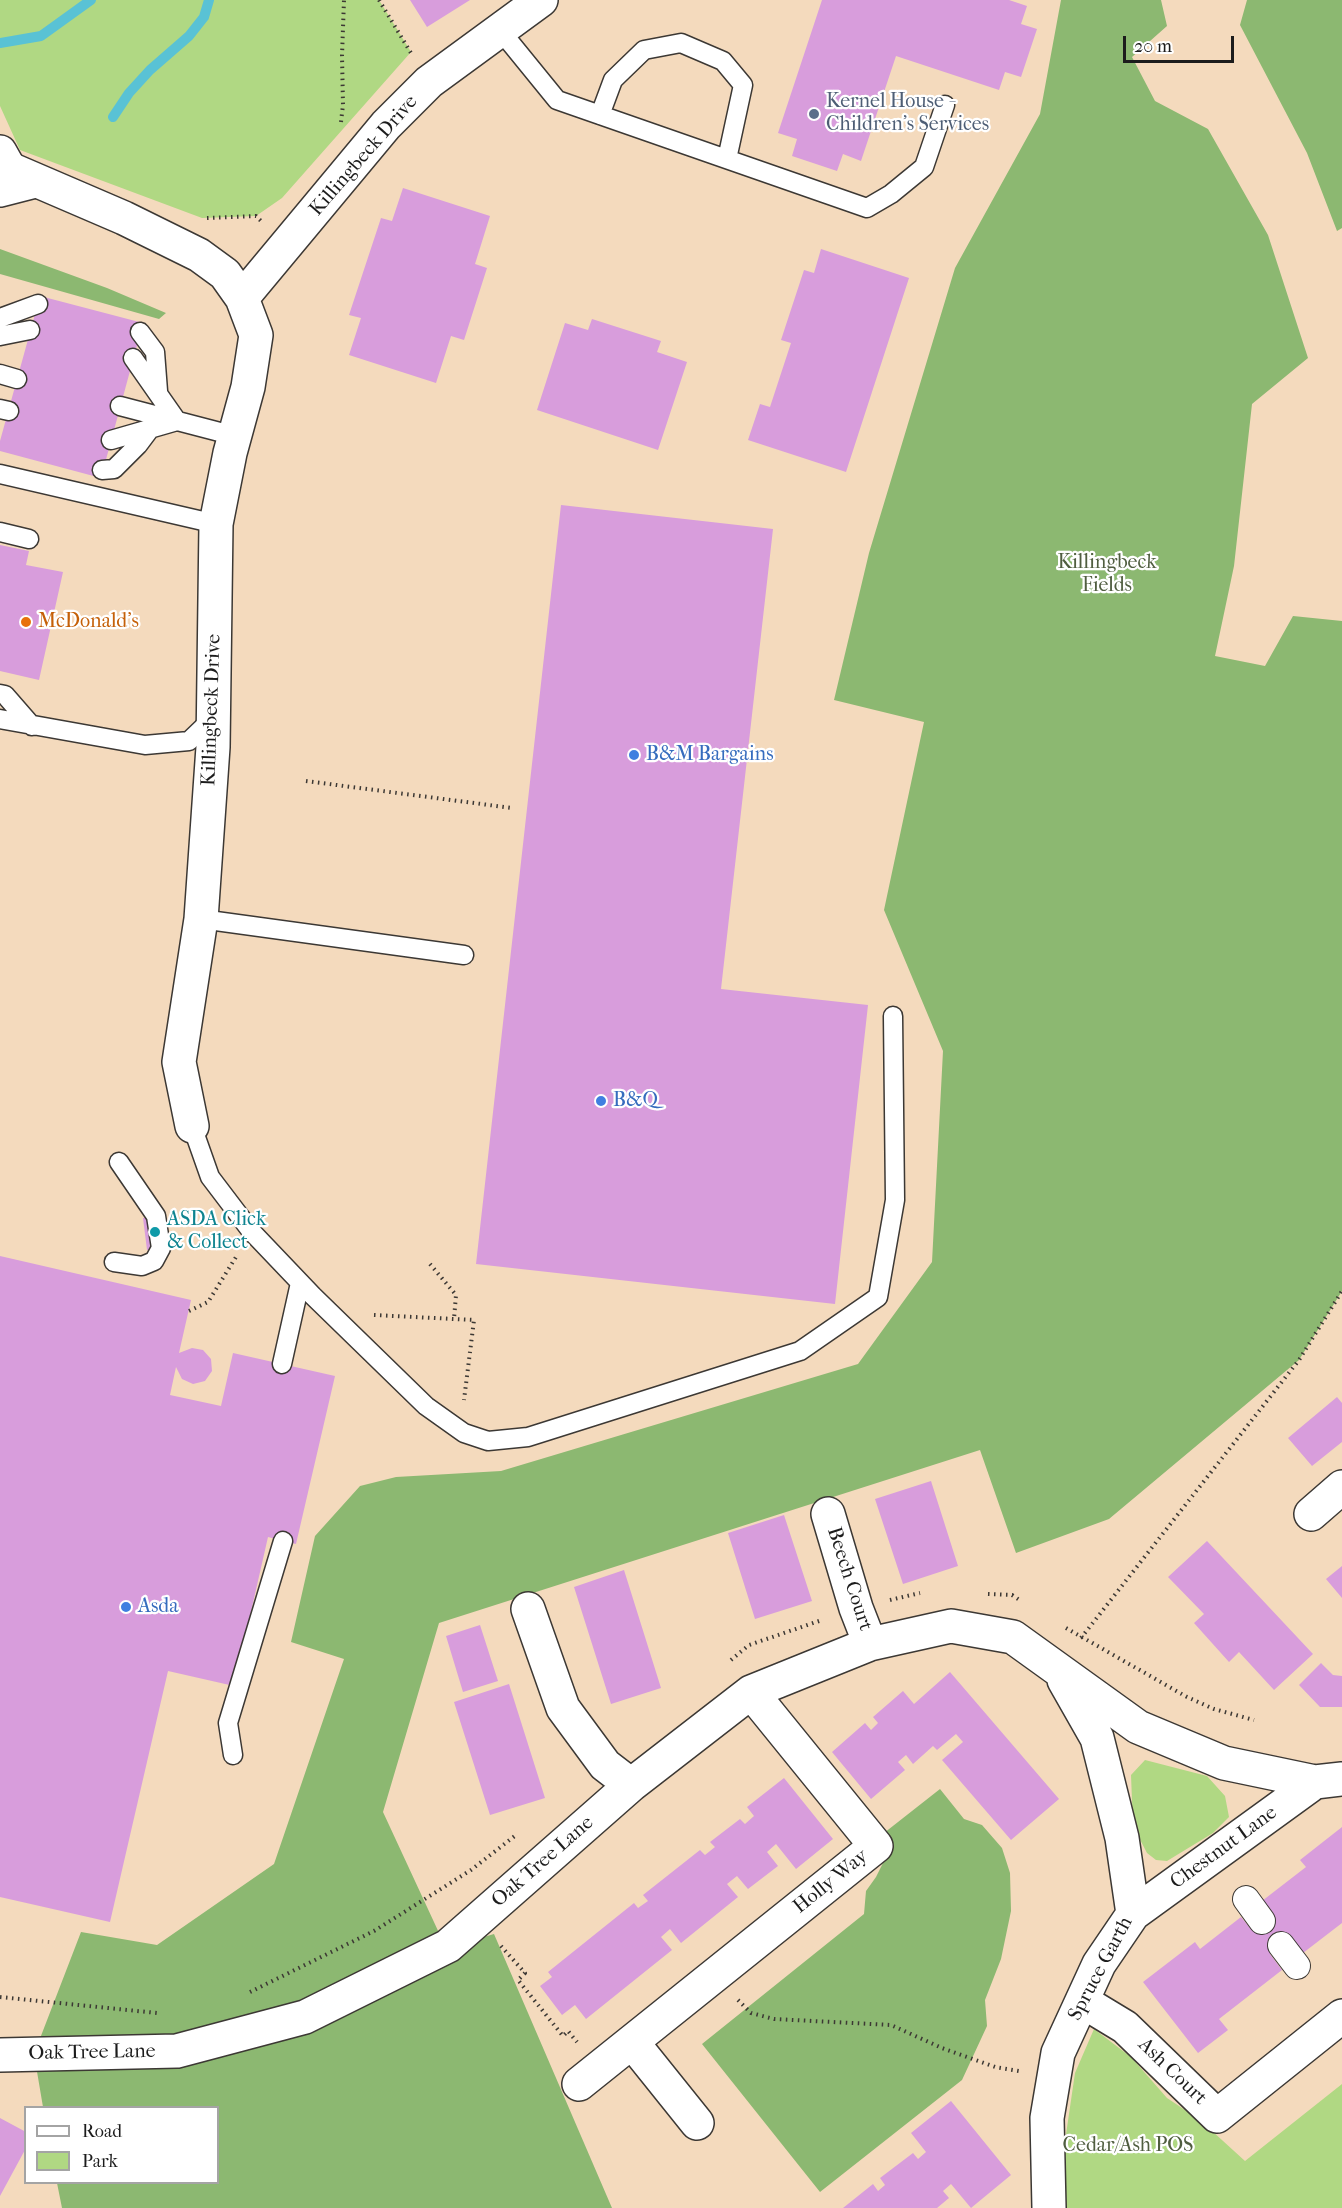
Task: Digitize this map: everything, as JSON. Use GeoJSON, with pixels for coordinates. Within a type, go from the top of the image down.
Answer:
{"type":"FeatureCollection","features":[{"type":"Feature","properties":{"kind":"street","name":"Killingbeck Drive"},"geometry":{"type":"LineString","coordinates":[[242,298],[386,125],[429,82],[541,0]]}},
{"type":"Feature","properties":{"kind":"street","name":"Killingbeck Drive"},"geometry":{"type":"LineString","coordinates":[[9,171],[124,218],[199,255],[225,274],[242,298],[255,335],[248,387],[216,524],[213,718],[201,919],[179,1062],[192,1126]]}},
{"type":"Feature","properties":{"kind":"street"},"geometry":{"type":"LineString","coordinates":[[1311,1514],[1342,1487]]}},
{"type":"Feature","properties":{"kind":"street","name":"Beech Court"},"geometry":{"type":"LineString","coordinates":[[828,1514],[856,1608],[870,1644]]}},
{"type":"Feature","properties":{"kind":"street"},"geometry":{"type":"LineString","coordinates":[[528,1609],[563,1708],[605,1765],[631,1785]]}},
{"type":"Feature","properties":{"kind":"street","name":"Oak Tree Lane"},"geometry":{"type":"LineString","coordinates":[[0,2055],[177,2051],[304,2017],[448,1946],[631,1785],[752,1692],[870,1644],[951,1626],[1013,1637],[1057,1668]]}},
{"type":"Feature","properties":{"kind":"street","name":"Chestnut Lane"},"geometry":{"type":"LineString","coordinates":[[1057,1668],[1138,1727],[1224,1763],[1328,1780]]}},
{"type":"Feature","properties":{"kind":"street","name":"Spruce Garth"},"geometry":{"type":"LineString","coordinates":[[1049,2208],[1047,2118],[1058,2053],[1099,1964],[1133,1914],[1122,1838],[1097,1738],[1057,1668]]}},
{"type":"Feature","properties":{"kind":"street","name":"Holly Way"},"geometry":{"type":"LineString","coordinates":[[589,2076],[876,1846],[752,1692]]}},
{"type":"Feature","properties":{"kind":"street","name":"Chestnut Lane"},"geometry":{"type":"LineString","coordinates":[[1133,1914],[1328,1780]]}},
{"type":"Feature","properties":{"kind":"street"},"geometry":{"type":"LineString","coordinates":[[1246,1899],[1262,1921]]}},
{"type":"Feature","properties":{"kind":"street"},"geometry":{"type":"LineString","coordinates":[[1281,1945],[1297,1966]]}},
{"type":"Feature","properties":{"kind":"street","name":"Ash Court"},"geometry":{"type":"LineString","coordinates":[[1082,2001],[1125,2027],[1217,2116],[1342,2016]]}},
{"type":"Feature","properties":{"kind":"street"},"geometry":{"type":"LineString","coordinates":[[632,2042],[697,2123]]}},
{"type":"Feature","properties":{"kind":"lane"},"geometry":{"type":"LineString","coordinates":[[500,30],[557,100],[867,208],[891,194],[924,167],[945,105]]}},
{"type":"Feature","properties":{"kind":"lane"},"geometry":{"type":"LineString","coordinates":[[600,115],[613,80],[644,50],[681,43],[723,61],[743,85],[727,159]]}},
{"type":"Feature","properties":{"kind":"lane"},"geometry":{"type":"LineString","coordinates":[[0,318],[38,304]]}},
{"type":"Feature","properties":{"kind":"lane"},"geometry":{"type":"LineString","coordinates":[[0,336],[30,330]]}},
{"type":"Feature","properties":{"kind":"lane"},"geometry":{"type":"LineString","coordinates":[[140,332],[155,352],[159,394]]}},
{"type":"Feature","properties":{"kind":"lane"},"geometry":{"type":"LineString","coordinates":[[133,358],[177,421]]}},
{"type":"Feature","properties":{"kind":"lane"},"geometry":{"type":"LineString","coordinates":[[120,406],[235,436]]}},
{"type":"Feature","properties":{"kind":"lane"},"geometry":{"type":"LineString","coordinates":[[111,440],[177,421]]}},
{"type":"Feature","properties":{"kind":"lane"},"geometry":{"type":"LineString","coordinates":[[102,470],[114,469],[150,429]]}},
{"type":"Feature","properties":{"kind":"lane"},"geometry":{"type":"LineString","coordinates":[[0,474],[216,524]]}},
{"type":"Feature","properties":{"kind":"lane"},"geometry":{"type":"LineString","coordinates":[[0,532],[29,539]]}},
{"type":"Feature","properties":{"kind":"lane"},"geometry":{"type":"LineString","coordinates":[[0,694],[5,695],[32,726]]}},
{"type":"Feature","properties":{"kind":"lane"},"geometry":{"type":"LineString","coordinates":[[0,719],[145,745],[189,741],[213,718]]}},
{"type":"Feature","properties":{"kind":"lane"},"geometry":{"type":"LineString","coordinates":[[201,919],[464,955]]}},
{"type":"Feature","properties":{"kind":"lane"},"geometry":{"type":"LineString","coordinates":[[192,1126],[210,1177],[251,1232],[426,1406],[464,1433],[488,1441],[528,1437],[800,1351],[878,1297],[895,1200],[893,1016]]}},
{"type":"Feature","properties":{"kind":"lane"},"geometry":{"type":"LineString","coordinates":[[114,1262],[142,1266],[154,1261],[160,1248],[156,1216],[119,1162]]}},
{"type":"Feature","properties":{"kind":"lane"},"geometry":{"type":"LineString","coordinates":[[282,1364],[300,1283]]}},
{"type":"Feature","properties":{"kind":"lane"},"geometry":{"type":"LineString","coordinates":[[233,1755],[228,1723],[283,1541]]}},
{"type":"Feature","properties":{"kind":"path"},"geometry":{"type":"LineString","coordinates":[[341,123],[344,0]]}},
{"type":"Feature","properties":{"kind":"path"},"geometry":{"type":"LineString","coordinates":[[380,0],[429,82]]}},
{"type":"Feature","properties":{"kind":"path"},"geometry":{"type":"LineString","coordinates":[[306,782],[512,808]]}},
{"type":"Feature","properties":{"kind":"path"},"geometry":{"type":"LineString","coordinates":[[189,1311],[208,1302],[251,1232]]}},
{"type":"Feature","properties":{"kind":"path"},"geometry":{"type":"LineString","coordinates":[[430,1264],[456,1295],[454,1319]]}},
{"type":"Feature","properties":{"kind":"path"},"geometry":{"type":"LineString","coordinates":[[1057,1668],[1299,1360],[1342,1291]]}},
{"type":"Feature","properties":{"kind":"path"},"geometry":{"type":"LineString","coordinates":[[342,1324],[366,1314],[474,1320],[463,1408],[454,1426]]}},
{"type":"Feature","properties":{"kind":"path"},"geometry":{"type":"LineString","coordinates":[[1082,1637],[1187,1697],[1214,1709],[1254,1720]]}},
{"type":"Feature","properties":{"kind":"path"},"geometry":{"type":"LineString","coordinates":[[509,1955],[525,1973],[518,1980],[563,2036],[568,2031],[589,2076]]}},
{"type":"Feature","properties":{"kind":"path"},"geometry":{"type":"LineString","coordinates":[[714,1976],[751,2013],[774,2019],[891,2025],[942,2048],[995,2067],[1053,2077]]}},
{"type":"Feature","properties":{"kind":"path"},"geometry":{"type":"LineString","coordinates":[[0,1997],[165,2014]]}},
{"type":"Feature","properties":{"kind":"green space"},"geometry":{"type":"Polygon","coordinates":[[[0,0],[379,0],[411,52],[282,198],[256,216],[202,218],[20,150],[0,106],[0,0]]]}},
{"type":"Feature","properties":{"kind":"green space","name":"Killingbeck Fields"},"geometry":{"type":"Polygon","coordinates":[[[1061,0],[1161,0],[1167,26],[1132,57],[1155,101],[1208,129],[1268,235],[1308,358],[1252,404],[1234,566],[1215,656],[1265,666],[1293,616],[1342,621],[1342,1291],[1299,1360],[1109,1519],[1016,1553],[980,1450],[439,1623],[383,1812],[446,1948],[494,1934],[612,2208],[62,2208],[57,2184],[219,2184],[219,2106],[43,2106],[34,2054],[81,1932],[157,1945],[274,1864],[344,1659],[291,1642],[315,1536],[360,1486],[396,1477],[501,1471],[858,1364],[932,1262],[943,1051],[884,910],[924,722],[834,700],[869,553],[955,268],[1040,114],[1061,0]]]}},
{"type":"Feature","properties":{"kind":"green space"},"geometry":{"type":"Polygon","coordinates":[[[1247,0],[1342,0],[1342,228],[1337,231],[1307,153],[1240,25],[1247,0]]]}},
{"type":"Feature","properties":{"kind":"green space"},"geometry":{"type":"Polygon","coordinates":[[[0,249],[107,288],[166,313],[159,319],[0,274],[0,249]]]}},
{"type":"Feature","properties":{"kind":"green space"},"geometry":{"type":"Polygon","coordinates":[[[1145,1760],[1207,1776],[1225,1796],[1229,1817],[1213,1833],[1167,1861],[1156,1860],[1147,1853],[1133,1826],[1131,1775],[1145,1760]]]}},
{"type":"Feature","properties":{"kind":"green space"},"geometry":{"type":"Polygon","coordinates":[[[940,1789],[964,1819],[982,1825],[1002,1848],[1010,1873],[1011,1911],[1001,1959],[985,2000],[987,2026],[962,2080],[820,2192],[702,2044],[864,1914],[866,1891],[886,1857],[884,1833],[940,1789]]]}},
{"type":"Feature","properties":{"kind":"green space","name":"Cedar/Ash POS"},"geometry":{"type":"Polygon","coordinates":[[[1094,2029],[1131,2057],[1167,2098],[1200,2120],[1245,2161],[1342,2084],[1342,2208],[1066,2208],[1064,2148],[1075,2073],[1094,2029]]]}},
{"type":"Feature","properties":{"kind":"building"},"geometry":{"type":"Polygon","coordinates":[[[410,0],[470,0],[427,27],[410,0]]]}},
{"type":"Feature","properties":{"kind":"building"},"geometry":{"type":"Polygon","coordinates":[[[822,0],[1009,0],[1027,6],[1021,24],[1037,29],[1021,77],[1005,72],[999,90],[896,56],[861,161],[843,154],[837,171],[792,156],[797,139],[778,133],[822,0]]]}},
{"type":"Feature","properties":{"kind":"building"},"geometry":{"type":"Polygon","coordinates":[[[403,188],[490,216],[475,264],[487,268],[464,340],[451,336],[436,383],[349,355],[361,318],[349,315],[381,218],[392,221],[403,188]]]}},
{"type":"Feature","properties":{"kind":"building"},"geometry":{"type":"Polygon","coordinates":[[[821,249],[909,278],[846,472],[748,440],[760,404],[770,407],[791,343],[781,340],[804,270],[814,273],[821,249]]]}},
{"type":"Feature","properties":{"kind":"building"},"geometry":{"type":"Polygon","coordinates":[[[40,296],[143,323],[101,478],[0,451],[0,441],[40,296]]]}},
{"type":"Feature","properties":{"kind":"building"},"geometry":{"type":"Polygon","coordinates":[[[592,319],[661,341],[657,352],[687,362],[658,450],[537,410],[565,323],[588,330],[592,319]]]}},
{"type":"Feature","properties":{"kind":"building"},"geometry":{"type":"Polygon","coordinates":[[[561,505],[773,529],[721,989],[868,1005],[835,1304],[476,1264],[561,505]]]}},
{"type":"Feature","properties":{"kind":"building","name":"McDonald's"},"geometry":{"type":"Polygon","coordinates":[[[0,545],[29,551],[26,565],[63,572],[39,680],[0,671],[0,545]]]}},
{"type":"Feature","properties":{"kind":"building","name":"ASDA Click & Collect"},"geometry":{"type":"Polygon","coordinates":[[[163,1215],[167,1247],[147,1250],[143,1218],[163,1215]]]}},
{"type":"Feature","properties":{"kind":"building","name":"Asda"},"geometry":{"type":"Polygon","coordinates":[[[0,1256],[191,1300],[179,1353],[192,1348],[203,1350],[211,1359],[212,1371],[205,1381],[193,1384],[182,1379],[176,1367],[170,1395],[221,1406],[233,1353],[335,1376],[296,1544],[268,1537],[234,1686],[168,1671],[110,1922],[0,1897],[0,1256]]]}},
{"type":"Feature","properties":{"kind":"building"},"geometry":{"type":"Polygon","coordinates":[[[1337,1397],[1342,1403],[1342,1442],[1312,1466],[1288,1438],[1337,1397]]]}},
{"type":"Feature","properties":{"kind":"building"},"geometry":{"type":"Polygon","coordinates":[[[931,1481],[958,1566],[903,1584],[875,1499],[931,1481]]]}},
{"type":"Feature","properties":{"kind":"building"},"geometry":{"type":"Polygon","coordinates":[[[784,1515],[812,1601],[755,1619],[728,1533],[784,1515]]]}},
{"type":"Feature","properties":{"kind":"building"},"geometry":{"type":"Polygon","coordinates":[[[1207,1541],[1313,1654],[1274,1690],[1239,1652],[1229,1662],[1194,1623],[1204,1614],[1168,1577],[1207,1541]]]}},
{"type":"Feature","properties":{"kind":"building"},"geometry":{"type":"Polygon","coordinates":[[[1342,1566],[1342,1598],[1326,1579],[1342,1566]]]}},
{"type":"Feature","properties":{"kind":"building"},"geometry":{"type":"Polygon","coordinates":[[[624,1570],[661,1688],[611,1704],[574,1587],[624,1570]]]}},
{"type":"Feature","properties":{"kind":"building"},"geometry":{"type":"Polygon","coordinates":[[[480,1625],[498,1681],[463,1692],[446,1636],[480,1625]]]}},
{"type":"Feature","properties":{"kind":"building"},"geometry":{"type":"Polygon","coordinates":[[[1321,1663],[1333,1675],[1342,1676],[1342,1707],[1320,1707],[1299,1685],[1321,1663]]]}},
{"type":"Feature","properties":{"kind":"building"},"geometry":{"type":"Polygon","coordinates":[[[950,1672],[1059,1799],[1011,1840],[942,1760],[963,1742],[956,1734],[937,1750],[933,1746],[913,1764],[906,1755],[898,1762],[905,1770],[871,1799],[832,1752],[865,1723],[871,1730],[878,1723],[873,1717],[903,1691],[914,1704],[950,1672]]]}},
{"type":"Feature","properties":{"kind":"building"},"geometry":{"type":"Polygon","coordinates":[[[509,1684],[545,1798],[490,1815],[454,1702],[509,1684]]]}},
{"type":"Feature","properties":{"kind":"building"},"geometry":{"type":"Polygon","coordinates":[[[784,1778],[833,1839],[796,1869],[776,1844],[767,1852],[778,1866],[748,1889],[737,1876],[727,1884],[738,1897],[681,1943],[670,1929],[661,1937],[672,1950],[586,2019],[575,2005],[562,2015],[540,1986],[552,1977],[548,1972],[634,1903],[638,1908],[648,1901],[643,1895],[700,1850],[705,1855],[715,1847],[710,1842],[740,1819],[745,1824],[754,1816],[747,1807],[784,1778]]]}},
{"type":"Feature","properties":{"kind":"building"},"geometry":{"type":"Polygon","coordinates":[[[1342,1827],[1342,1923],[1303,1953],[1291,1937],[1270,1954],[1282,1970],[1219,2019],[1228,2030],[1198,2053],[1143,1982],[1195,1942],[1200,1949],[1241,1917],[1251,1929],[1262,1921],[1262,1901],[1306,1867],[1300,1860],[1342,1827]]]}},
{"type":"Feature","properties":{"kind":"building"},"geometry":{"type":"Polygon","coordinates":[[[951,2101],[1011,2175],[971,2208],[951,2184],[943,2191],[949,2198],[937,2208],[843,2208],[873,2184],[878,2191],[885,2185],[880,2178],[913,2153],[918,2159],[926,2152],[911,2133],[951,2101]]]}},
{"type":"Feature","properties":{"kind":"building"},"geometry":{"type":"Polygon","coordinates":[[[0,2118],[24,2131],[24,2152],[0,2196],[0,2118]]]}},
{"type":"Feature","properties":{"kind":"waterway"},"geometry":{"type":"LineString","coordinates":[[0,43],[41,36],[91,0]]}},
{"type":"Feature","properties":{"kind":"waterway"},"geometry":{"type":"LineString","coordinates":[[113,117],[129,93],[150,70],[189,36],[204,17],[209,0]]}},
{"type":"Feature","properties":{"kind":"place","name":"Kernel House - Children's Services"},"geometry":{"type":"Point","coordinates":[814,114]}},
{"type":"Feature","properties":{"kind":"place","name":"McDonald's"},"geometry":{"type":"Point","coordinates":[26,622]}},
{"type":"Feature","properties":{"kind":"place","name":"B&M Bargains"},"geometry":{"type":"Point","coordinates":[634,755]}},
{"type":"Feature","properties":{"kind":"place","name":"B&Q"},"geometry":{"type":"Point","coordinates":[601,1101]}},
{"type":"Feature","properties":{"kind":"place","name":"ASDA Click & Collect"},"geometry":{"type":"Point","coordinates":[155,1232]}},
{"type":"Feature","properties":{"kind":"place","name":"Asda"},"geometry":{"type":"Point","coordinates":[126,1607]}}]}
